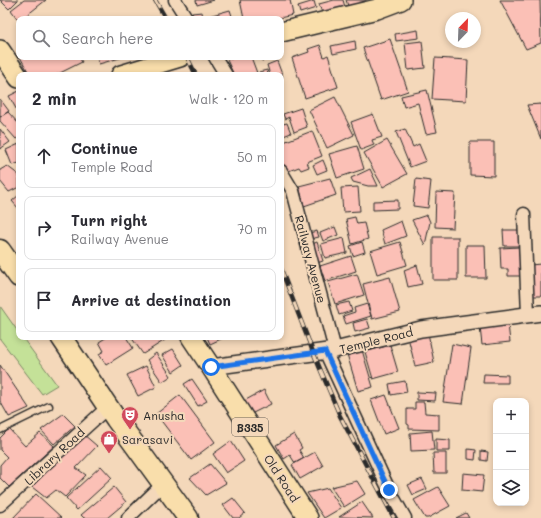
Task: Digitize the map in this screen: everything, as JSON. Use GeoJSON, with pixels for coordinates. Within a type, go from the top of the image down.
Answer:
{"type":"FeatureCollection","features":[{"type":"Feature","properties":{"kind":"highway"},"geometry":{"type":"LineString","coordinates":[[0,250],[16,273]]}},
{"type":"Feature","properties":{"kind":"highway"},"geometry":{"type":"LineString","coordinates":[[63,340],[108,407],[188,518]]}},
{"type":"Feature","properties":{"kind":"main road"},"geometry":{"type":"LineString","coordinates":[[284,31],[377,9],[402,0]]}},
{"type":"Feature","properties":{"kind":"main road"},"geometry":{"type":"LineString","coordinates":[[0,50],[16,74]]}},
{"type":"Feature","properties":{"kind":"main road"},"geometry":{"type":"LineString","coordinates":[[132,72],[170,60]]}},
{"type":"Feature","properties":{"kind":"main road","name":"Old Road"},"geometry":{"type":"LineString","coordinates":[[193,340],[308,518]]}},
{"type":"Feature","properties":{"kind":"street"},"geometry":{"type":"LineString","coordinates":[[175,0],[184,16]]}},
{"type":"Feature","properties":{"kind":"street"},"geometry":{"type":"LineString","coordinates":[[218,60],[224,72]]}},
{"type":"Feature","properties":{"kind":"street","name":"Railway Avenue"},"geometry":{"type":"LineString","coordinates":[[284,176],[293,191],[330,350],[389,490],[405,518]]}},
{"type":"Feature","properties":{"kind":"street"},"geometry":{"type":"LineString","coordinates":[[524,214],[534,314]]}},
{"type":"Feature","properties":{"kind":"street","name":"Temple Road"},"geometry":{"type":"LineString","coordinates":[[211,367],[330,350],[421,329],[534,314]]}},
{"type":"Feature","properties":{"kind":"street","name":"Library Road"},"geometry":{"type":"LineString","coordinates":[[0,506],[108,407]]}},
{"type":"Feature","properties":{"kind":"street"},"geometry":{"type":"LineString","coordinates":[[128,518],[163,484]]}},
{"type":"Feature","properties":{"kind":"lane"},"geometry":{"type":"LineString","coordinates":[[0,430],[50,406]]}},
{"type":"Feature","properties":{"kind":"green space"},"geometry":{"type":"Polygon","coordinates":[[[0,306],[16,329],[16,340],[24,340],[57,385],[42,394],[0,339],[0,306]]]}},
{"type":"Feature","properties":{"kind":"building"},"geometry":{"type":"Polygon","coordinates":[[[0,0],[18,0],[9,9],[0,0]]]}},
{"type":"Feature","properties":{"kind":"building"},"geometry":{"type":"Polygon","coordinates":[[[24,0],[46,0],[26,16],[16,17],[11,10],[24,0]]]}},
{"type":"Feature","properties":{"kind":"building"},"geometry":{"type":"Polygon","coordinates":[[[196,0],[214,0],[197,5],[196,0]]]}},
{"type":"Feature","properties":{"kind":"building"},"geometry":{"type":"Polygon","coordinates":[[[240,0],[290,0],[293,15],[284,17],[243,16],[240,0]]]}},
{"type":"Feature","properties":{"kind":"building"},"geometry":{"type":"Polygon","coordinates":[[[334,0],[343,0],[345,7],[322,13],[319,4],[334,0]]]}},
{"type":"Feature","properties":{"kind":"building"},"geometry":{"type":"Polygon","coordinates":[[[346,0],[366,0],[366,2],[348,6],[346,0]]]}},
{"type":"Feature","properties":{"kind":"building"},"geometry":{"type":"Polygon","coordinates":[[[500,0],[540,0],[541,43],[526,49],[500,0]]]}},
{"type":"Feature","properties":{"kind":"building"},"geometry":{"type":"Polygon","coordinates":[[[314,1],[316,8],[300,13],[298,6],[314,1]]]}},
{"type":"Feature","properties":{"kind":"building"},"geometry":{"type":"Polygon","coordinates":[[[230,10],[232,16],[209,16],[230,10]]]}},
{"type":"Feature","properties":{"kind":"building"},"geometry":{"type":"Polygon","coordinates":[[[202,12],[203,16],[192,16],[192,13],[202,12]]]}},
{"type":"Feature","properties":{"kind":"building"},"geometry":{"type":"Polygon","coordinates":[[[418,30],[419,38],[396,41],[395,34],[418,30]]]}},
{"type":"Feature","properties":{"kind":"building"},"geometry":{"type":"Polygon","coordinates":[[[390,39],[408,91],[381,100],[363,48],[390,39]]]}},
{"type":"Feature","properties":{"kind":"building"},"geometry":{"type":"Polygon","coordinates":[[[355,41],[356,49],[333,54],[331,46],[355,41]]]}},
{"type":"Feature","properties":{"kind":"building"},"geometry":{"type":"Polygon","coordinates":[[[422,41],[425,68],[408,70],[405,43],[422,41]]]}},
{"type":"Feature","properties":{"kind":"building"},"geometry":{"type":"Polygon","coordinates":[[[320,45],[324,57],[328,55],[338,87],[305,98],[292,58],[309,52],[308,49],[320,45]]]}},
{"type":"Feature","properties":{"kind":"building"},"geometry":{"type":"Polygon","coordinates":[[[435,58],[468,60],[466,101],[432,99],[435,58]]]}},
{"type":"Feature","properties":{"kind":"building"},"geometry":{"type":"Polygon","coordinates":[[[22,60],[81,60],[82,62],[62,72],[28,72],[22,60]]]}},
{"type":"Feature","properties":{"kind":"building"},"geometry":{"type":"Polygon","coordinates":[[[98,60],[113,60],[99,64],[98,60]]]}},
{"type":"Feature","properties":{"kind":"building"},"geometry":{"type":"Polygon","coordinates":[[[227,60],[252,60],[257,72],[233,72],[227,60]]]}},
{"type":"Feature","properties":{"kind":"building"},"geometry":{"type":"Polygon","coordinates":[[[277,61],[281,72],[269,72],[267,65],[277,61]]]}},
{"type":"Feature","properties":{"kind":"building"},"geometry":{"type":"Polygon","coordinates":[[[427,90],[437,132],[426,134],[418,103],[404,107],[401,96],[427,90]]]}},
{"type":"Feature","properties":{"kind":"building"},"geometry":{"type":"Polygon","coordinates":[[[16,92],[16,109],[9,96],[16,92]]]}},
{"type":"Feature","properties":{"kind":"building"},"geometry":{"type":"Polygon","coordinates":[[[335,97],[354,135],[327,148],[309,110],[335,97]]]}},
{"type":"Feature","properties":{"kind":"building"},"geometry":{"type":"Polygon","coordinates":[[[0,99],[9,111],[0,117],[0,99]]]}},
{"type":"Feature","properties":{"kind":"building"},"geometry":{"type":"Polygon","coordinates":[[[541,104],[541,139],[527,105],[541,104]]]}},
{"type":"Feature","properties":{"kind":"building"},"geometry":{"type":"Polygon","coordinates":[[[301,108],[307,127],[294,132],[289,117],[285,119],[284,114],[301,108]]]}},
{"type":"Feature","properties":{"kind":"building"},"geometry":{"type":"Polygon","coordinates":[[[8,112],[16,121],[16,139],[0,121],[0,117],[8,112]]]}},
{"type":"Feature","properties":{"kind":"building"},"geometry":{"type":"Polygon","coordinates":[[[373,114],[382,137],[372,140],[374,145],[361,150],[351,122],[373,114]]]}},
{"type":"Feature","properties":{"kind":"building"},"geometry":{"type":"Polygon","coordinates":[[[287,123],[291,133],[284,136],[284,124],[287,123]]]}},
{"type":"Feature","properties":{"kind":"building"},"geometry":{"type":"Polygon","coordinates":[[[0,129],[10,142],[0,149],[0,129]]]}},
{"type":"Feature","properties":{"kind":"building"},"geometry":{"type":"Polygon","coordinates":[[[405,129],[413,147],[419,144],[426,161],[410,167],[396,132],[405,129]]]}},
{"type":"Feature","properties":{"kind":"building"},"geometry":{"type":"Polygon","coordinates":[[[312,131],[322,156],[307,162],[309,167],[301,170],[299,167],[286,172],[284,167],[284,142],[312,131]]]}},
{"type":"Feature","properties":{"kind":"building"},"geometry":{"type":"Polygon","coordinates":[[[387,140],[407,174],[383,187],[364,153],[387,140]]]}},
{"type":"Feature","properties":{"kind":"building"},"geometry":{"type":"Polygon","coordinates":[[[470,142],[494,142],[494,176],[470,175],[470,142]]]}},
{"type":"Feature","properties":{"kind":"building"},"geometry":{"type":"Polygon","coordinates":[[[16,145],[16,164],[12,165],[6,150],[16,145]]]}},
{"type":"Feature","properties":{"kind":"building"},"geometry":{"type":"Polygon","coordinates":[[[357,146],[364,169],[337,178],[329,154],[357,146]]]}},
{"type":"Feature","properties":{"kind":"building"},"geometry":{"type":"Polygon","coordinates":[[[323,160],[327,170],[317,174],[313,165],[323,160]]]}},
{"type":"Feature","properties":{"kind":"building"},"geometry":{"type":"Polygon","coordinates":[[[7,166],[16,173],[16,188],[9,192],[0,181],[0,170],[7,166]]]}},
{"type":"Feature","properties":{"kind":"building"},"geometry":{"type":"Polygon","coordinates":[[[370,169],[378,186],[368,186],[353,182],[351,178],[370,169]]]}},
{"type":"Feature","properties":{"kind":"building"},"geometry":{"type":"Polygon","coordinates":[[[330,178],[336,195],[304,206],[299,186],[330,178]]]}},
{"type":"Feature","properties":{"kind":"building"},"geometry":{"type":"Polygon","coordinates":[[[416,179],[431,181],[428,208],[413,206],[416,179]]]}},
{"type":"Feature","properties":{"kind":"building"},"geometry":{"type":"Polygon","coordinates":[[[358,187],[360,211],[343,212],[341,188],[358,187]]]}},
{"type":"Feature","properties":{"kind":"building"},"geometry":{"type":"Polygon","coordinates":[[[436,192],[455,193],[453,228],[435,227],[436,192]]]}},
{"type":"Feature","properties":{"kind":"building"},"geometry":{"type":"Polygon","coordinates":[[[16,198],[16,206],[12,201],[16,198]]]}},
{"type":"Feature","properties":{"kind":"building"},"geometry":{"type":"Polygon","coordinates":[[[398,200],[398,209],[373,210],[373,201],[398,200]]]}},
{"type":"Feature","properties":{"kind":"building"},"geometry":{"type":"Polygon","coordinates":[[[427,215],[430,222],[425,245],[412,220],[427,215]]]}},
{"type":"Feature","properties":{"kind":"building"},"geometry":{"type":"Polygon","coordinates":[[[355,217],[357,224],[364,223],[368,239],[352,244],[346,219],[355,217]]]}},
{"type":"Feature","properties":{"kind":"building"},"geometry":{"type":"Polygon","coordinates":[[[401,221],[406,236],[385,244],[381,230],[401,221]]]}},
{"type":"Feature","properties":{"kind":"building"},"geometry":{"type":"Polygon","coordinates":[[[335,227],[338,235],[323,241],[320,233],[335,227]]]}},
{"type":"Feature","properties":{"kind":"building"},"geometry":{"type":"Polygon","coordinates":[[[503,230],[519,230],[520,246],[504,246],[503,230]]]}},
{"type":"Feature","properties":{"kind":"building"},"geometry":{"type":"Polygon","coordinates":[[[317,231],[319,237],[306,240],[305,234],[317,231]]]}},
{"type":"Feature","properties":{"kind":"building"},"geometry":{"type":"Polygon","coordinates":[[[433,237],[458,237],[458,280],[433,280],[433,237]]]}},
{"type":"Feature","properties":{"kind":"building"},"geometry":{"type":"Polygon","coordinates":[[[344,238],[347,253],[325,258],[321,244],[344,238]]]}},
{"type":"Feature","properties":{"kind":"building"},"geometry":{"type":"Polygon","coordinates":[[[317,242],[323,261],[314,264],[308,246],[317,242]]]}},
{"type":"Feature","properties":{"kind":"building"},"geometry":{"type":"Polygon","coordinates":[[[362,242],[365,252],[353,256],[350,246],[362,242]]]}},
{"type":"Feature","properties":{"kind":"building"},"geometry":{"type":"Polygon","coordinates":[[[400,242],[407,265],[377,274],[370,251],[400,242]]]}},
{"type":"Feature","properties":{"kind":"building"},"geometry":{"type":"Polygon","coordinates":[[[466,245],[485,245],[486,278],[466,278],[466,245]]]}},
{"type":"Feature","properties":{"kind":"building"},"geometry":{"type":"Polygon","coordinates":[[[519,247],[520,276],[508,276],[508,269],[501,269],[500,248],[519,247]]]}},
{"type":"Feature","properties":{"kind":"building"},"geometry":{"type":"Polygon","coordinates":[[[351,256],[356,271],[325,281],[320,266],[351,256]]]}},
{"type":"Feature","properties":{"kind":"building"},"geometry":{"type":"Polygon","coordinates":[[[541,264],[541,296],[532,296],[530,265],[541,264]]]}},
{"type":"Feature","properties":{"kind":"building"},"geometry":{"type":"Polygon","coordinates":[[[417,265],[422,284],[408,287],[404,270],[417,265]]]}},
{"type":"Feature","properties":{"kind":"building"},"geometry":{"type":"Polygon","coordinates":[[[357,274],[364,295],[335,304],[328,282],[357,274]]]}},
{"type":"Feature","properties":{"kind":"building"},"geometry":{"type":"Polygon","coordinates":[[[390,277],[400,312],[372,319],[363,284],[390,277]]]}},
{"type":"Feature","properties":{"kind":"building"},"geometry":{"type":"Polygon","coordinates":[[[349,302],[352,311],[339,315],[336,305],[349,302]]]}},
{"type":"Feature","properties":{"kind":"building"},"geometry":{"type":"Polygon","coordinates":[[[367,304],[371,316],[346,324],[343,316],[355,312],[354,308],[367,304]]]}},
{"type":"Feature","properties":{"kind":"building"},"geometry":{"type":"Polygon","coordinates":[[[367,319],[370,328],[355,332],[353,323],[367,319]]]}},
{"type":"Feature","properties":{"kind":"building"},"geometry":{"type":"Polygon","coordinates":[[[508,324],[510,342],[482,345],[480,327],[508,324]]]}},
{"type":"Feature","properties":{"kind":"building"},"geometry":{"type":"Polygon","coordinates":[[[428,333],[434,362],[415,366],[408,337],[428,333]]]}},
{"type":"Feature","properties":{"kind":"building"},"geometry":{"type":"Polygon","coordinates":[[[102,340],[128,340],[133,348],[106,365],[99,354],[104,351],[99,342],[102,340]]]}},
{"type":"Feature","properties":{"kind":"building"},"geometry":{"type":"Polygon","coordinates":[[[133,340],[165,340],[143,354],[133,340]]]}},
{"type":"Feature","properties":{"kind":"building"},"geometry":{"type":"Polygon","coordinates":[[[208,340],[219,340],[210,344],[208,340]]]}},
{"type":"Feature","properties":{"kind":"building"},"geometry":{"type":"Polygon","coordinates":[[[452,344],[471,348],[463,404],[443,402],[452,344]]]}},
{"type":"Feature","properties":{"kind":"building"},"geometry":{"type":"Polygon","coordinates":[[[390,345],[398,372],[373,379],[365,352],[390,345]]]}},
{"type":"Feature","properties":{"kind":"building"},"geometry":{"type":"Polygon","coordinates":[[[173,349],[183,365],[173,372],[162,355],[173,349]]]}},
{"type":"Feature","properties":{"kind":"building"},"geometry":{"type":"Polygon","coordinates":[[[362,350],[373,387],[358,391],[347,354],[362,350]]]}},
{"type":"Feature","properties":{"kind":"building"},"geometry":{"type":"Polygon","coordinates":[[[156,353],[171,376],[162,382],[147,360],[156,353]]]}},
{"type":"Feature","properties":{"kind":"building"},"geometry":{"type":"Polygon","coordinates":[[[0,365],[29,408],[9,417],[0,401],[0,365]]]}},
{"type":"Feature","properties":{"kind":"building"},"geometry":{"type":"Polygon","coordinates":[[[146,366],[156,387],[138,396],[127,375],[146,366]]]}},
{"type":"Feature","properties":{"kind":"building"},"geometry":{"type":"Polygon","coordinates":[[[484,374],[508,375],[508,383],[483,383],[484,374]]]}},
{"type":"Feature","properties":{"kind":"building"},"geometry":{"type":"Polygon","coordinates":[[[192,379],[207,401],[198,406],[184,384],[192,379]]]}},
{"type":"Feature","properties":{"kind":"building"},"geometry":{"type":"Polygon","coordinates":[[[405,381],[407,392],[391,395],[389,384],[405,381]]]}},
{"type":"Feature","properties":{"kind":"building"},"geometry":{"type":"Polygon","coordinates":[[[264,390],[271,404],[251,414],[244,401],[264,390]]]}},
{"type":"Feature","properties":{"kind":"building"},"geometry":{"type":"Polygon","coordinates":[[[417,392],[436,393],[435,401],[417,400],[417,392]]]}},
{"type":"Feature","properties":{"kind":"building"},"geometry":{"type":"Polygon","coordinates":[[[180,395],[215,442],[191,460],[156,414],[180,395]]]}},
{"type":"Feature","properties":{"kind":"building"},"geometry":{"type":"Polygon","coordinates":[[[386,395],[399,428],[384,434],[371,400],[386,395]]]}},
{"type":"Feature","properties":{"kind":"building"},"geometry":{"type":"Polygon","coordinates":[[[415,402],[424,402],[425,413],[439,414],[439,430],[409,429],[409,425],[407,424],[407,409],[415,409],[415,402]]]}},
{"type":"Feature","properties":{"kind":"building"},"geometry":{"type":"Polygon","coordinates":[[[63,414],[75,426],[54,444],[41,430],[63,414]]]}},
{"type":"Feature","properties":{"kind":"building"},"geometry":{"type":"Polygon","coordinates":[[[9,429],[25,446],[40,433],[54,446],[9,487],[0,478],[0,465],[7,457],[0,450],[0,438],[9,429]]]}},
{"type":"Feature","properties":{"kind":"building"},"geometry":{"type":"Polygon","coordinates":[[[432,431],[434,450],[411,451],[410,433],[432,431]]]}},
{"type":"Feature","properties":{"kind":"building"},"geometry":{"type":"Polygon","coordinates":[[[83,434],[97,446],[76,468],[86,475],[65,497],[56,490],[46,498],[32,487],[83,434]]]}},
{"type":"Feature","properties":{"kind":"building"},"geometry":{"type":"Polygon","coordinates":[[[294,434],[302,448],[299,450],[304,458],[295,463],[290,455],[284,459],[276,445],[294,434]]]}},
{"type":"Feature","properties":{"kind":"building"},"geometry":{"type":"Polygon","coordinates":[[[436,439],[450,440],[450,451],[436,451],[436,439]]]}},
{"type":"Feature","properties":{"kind":"building"},"geometry":{"type":"Polygon","coordinates":[[[231,441],[244,461],[226,473],[213,454],[231,441]]]}},
{"type":"Feature","properties":{"kind":"building"},"geometry":{"type":"Polygon","coordinates":[[[468,449],[476,450],[475,460],[468,459],[468,449]]]}},
{"type":"Feature","properties":{"kind":"building"},"geometry":{"type":"Polygon","coordinates":[[[481,451],[488,452],[487,461],[481,460],[481,451]]]}},
{"type":"Feature","properties":{"kind":"building"},"geometry":{"type":"Polygon","coordinates":[[[315,452],[323,466],[300,479],[292,465],[315,452]]]}},
{"type":"Feature","properties":{"kind":"building"},"geometry":{"type":"Polygon","coordinates":[[[433,453],[446,453],[446,473],[434,473],[433,453]]]}},
{"type":"Feature","properties":{"kind":"building"},"geometry":{"type":"Polygon","coordinates":[[[210,464],[226,483],[206,495],[190,478],[210,464]]]}},
{"type":"Feature","properties":{"kind":"building"},"geometry":{"type":"Polygon","coordinates":[[[101,466],[112,478],[77,510],[66,498],[101,466]]]}},
{"type":"Feature","properties":{"kind":"building"},"geometry":{"type":"Polygon","coordinates":[[[463,473],[484,475],[482,492],[462,490],[463,473]]]}},
{"type":"Feature","properties":{"kind":"building"},"geometry":{"type":"Polygon","coordinates":[[[422,479],[427,489],[413,495],[408,485],[422,479]]]}},
{"type":"Feature","properties":{"kind":"building"},"geometry":{"type":"Polygon","coordinates":[[[357,481],[365,494],[344,507],[331,487],[357,481]]]}},
{"type":"Feature","properties":{"kind":"building"},"geometry":{"type":"Polygon","coordinates":[[[114,487],[126,502],[107,518],[84,518],[81,515],[114,487]]]}},
{"type":"Feature","properties":{"kind":"building"},"geometry":{"type":"Polygon","coordinates":[[[438,487],[450,506],[428,518],[425,518],[414,500],[438,487]]]}},
{"type":"Feature","properties":{"kind":"building"},"geometry":{"type":"Polygon","coordinates":[[[328,488],[341,508],[324,518],[307,493],[328,488]]]}},
{"type":"Feature","properties":{"kind":"building"},"geometry":{"type":"Polygon","coordinates":[[[36,494],[62,518],[13,518],[36,494]]]}},
{"type":"Feature","properties":{"kind":"building"},"geometry":{"type":"Polygon","coordinates":[[[233,498],[245,513],[239,518],[233,518],[223,505],[233,498]]]}},
{"type":"Feature","properties":{"kind":"building"},"geometry":{"type":"Polygon","coordinates":[[[362,502],[373,518],[339,517],[362,502]]]}},
{"type":"Feature","properties":{"kind":"building"},"geometry":{"type":"Polygon","coordinates":[[[466,513],[469,518],[456,518],[466,513]]]}},
{"type":"Feature","properties":{"kind":"railway"},"geometry":{"type":"LineString","coordinates":[[155,0],[164,16]]}},
{"type":"Feature","properties":{"kind":"railway"},"geometry":{"type":"LineString","coordinates":[[188,60],[194,72]]}},
{"type":"Feature","properties":{"kind":"railway"},"geometry":{"type":"LineString","coordinates":[[284,277],[340,416],[394,518]]}},
{"type":"Feature","properties":{"kind":"place","name":"Anusha"},"geometry":{"type":"Point","coordinates":[130,430]}},
{"type":"Feature","properties":{"kind":"place","name":"Sarasavi"},"geometry":{"type":"Point","coordinates":[109,454]}},
{"type":"Feature","properties":{"kind":"route"},"geometry":{"type":"LineString","coordinates":[[211,367],[325,351],[389,490]]}}]}
